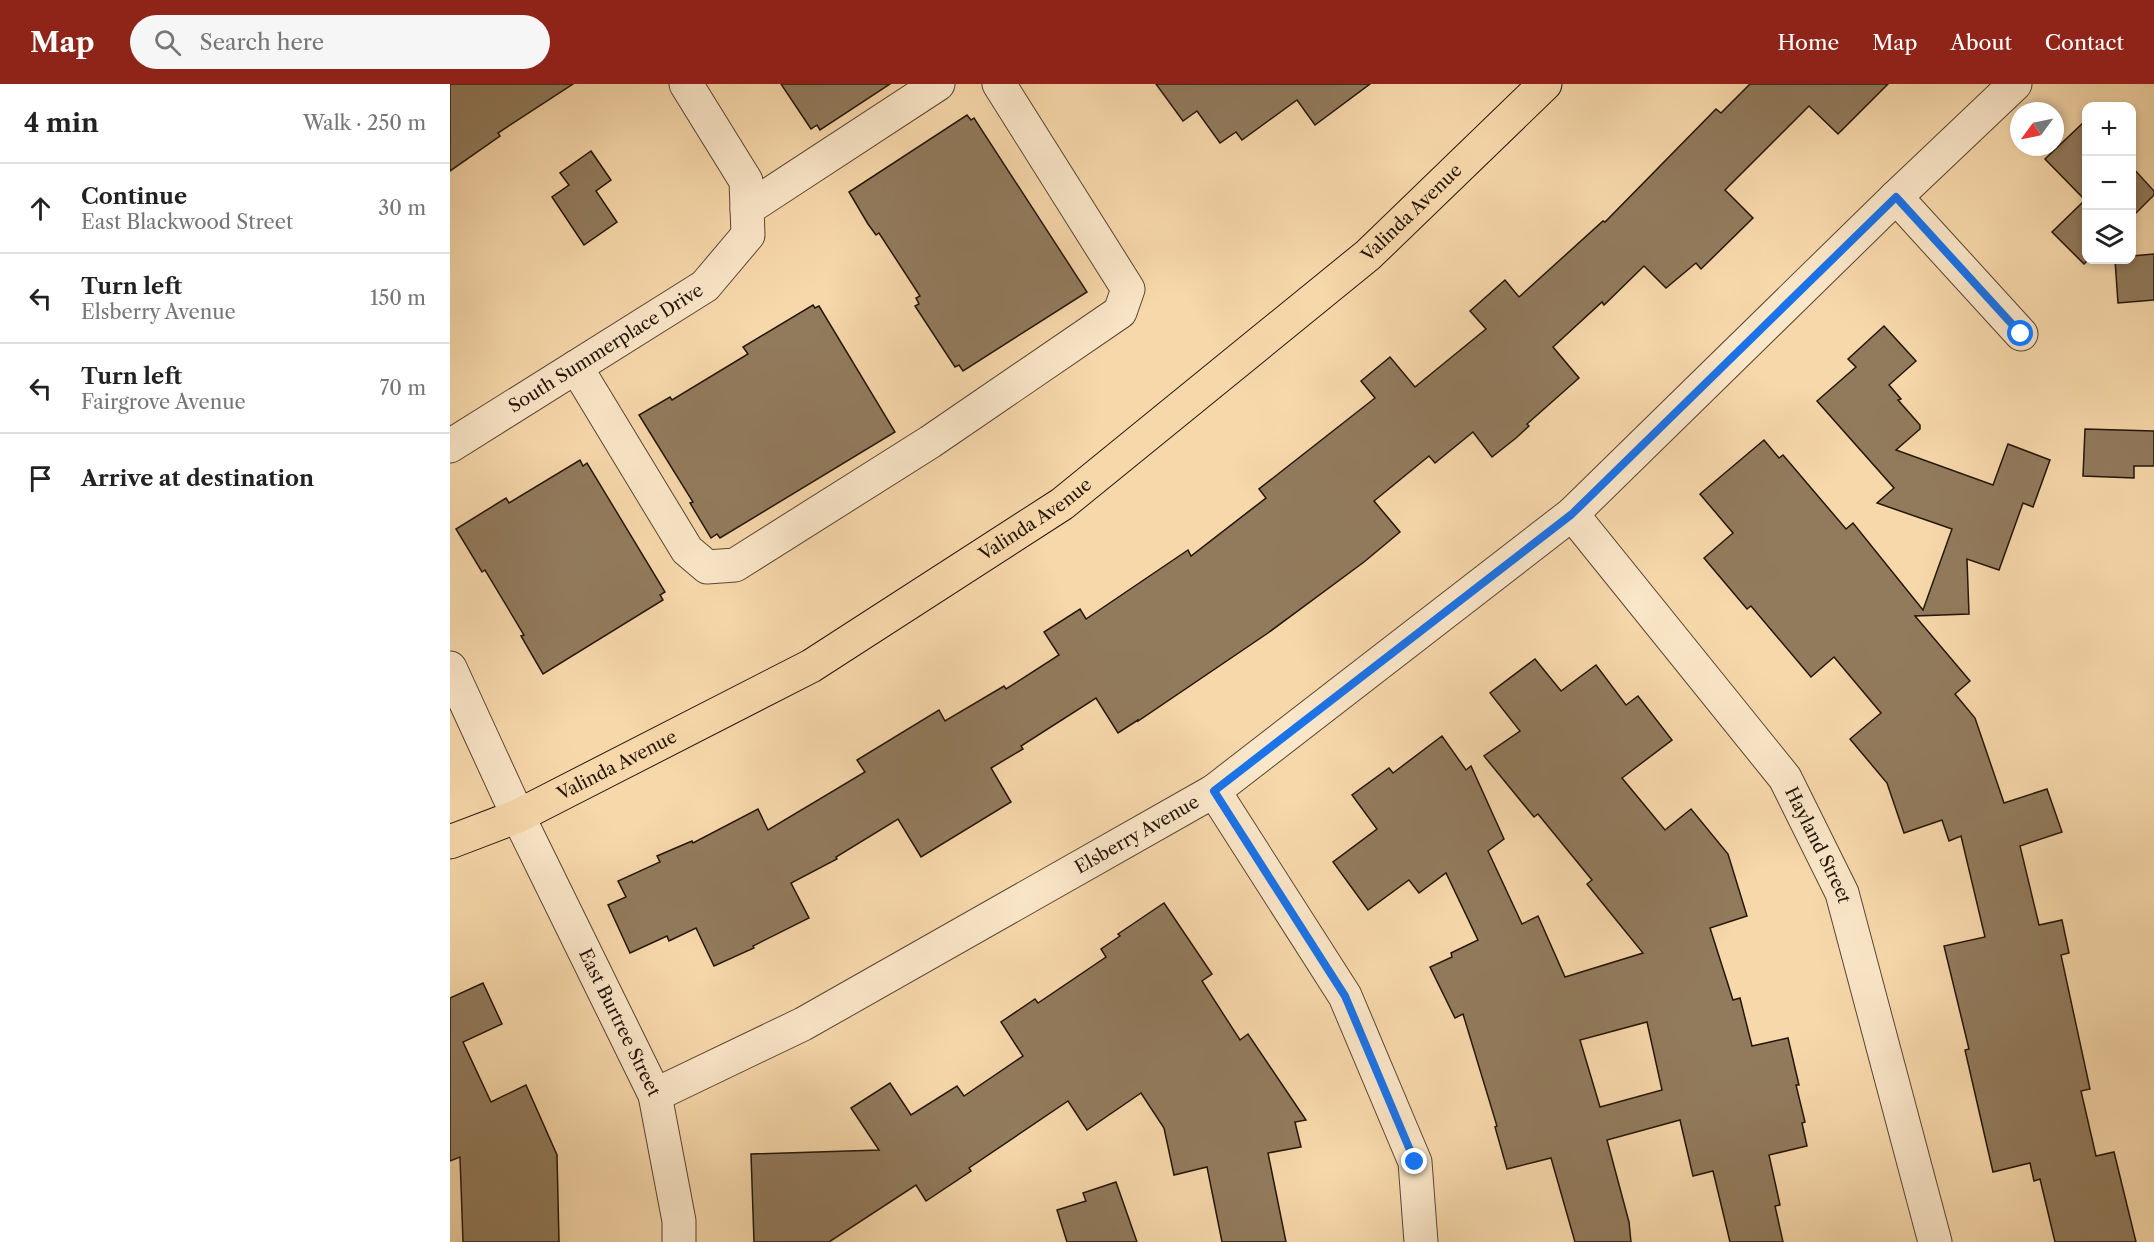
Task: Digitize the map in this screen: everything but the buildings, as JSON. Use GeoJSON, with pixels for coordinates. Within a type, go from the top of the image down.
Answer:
{"type":"FeatureCollection","features":[{"type":"Feature","properties":{"kind":"main road","name":"Valinda Avenue"},"geometry":{"type":"LineString","coordinates":[[450,842],[518,816],[811,666],[1062,504],[1368,255],[1545,84]]}},
{"type":"Feature","properties":{"kind":"street"},"geometry":{"type":"LineString","coordinates":[[686,84],[746,181],[748,222]]}},
{"type":"Feature","properties":{"kind":"street","name":"South Summerplace Drive"},"geometry":{"type":"LineString","coordinates":[[450,446],[705,286],[748,222],[938,84]]}},
{"type":"Feature","properties":{"kind":"street"},"geometry":{"type":"LineString","coordinates":[[576,367],[687,550],[707,567],[735,565],[930,442],[1120,312],[1128,289],[999,84]]}},
{"type":"Feature","properties":{"kind":"street","name":"Elsberry Avenue"},"geometry":{"type":"LineString","coordinates":[[655,1095],[803,1024],[1214,791],[1572,514],[2015,84]]}},
{"type":"Feature","properties":{"kind":"street"},"geometry":{"type":"LineString","coordinates":[[1896,197],[2021,334]]}},
{"type":"Feature","properties":{"kind":"street","name":"Hayland Street"},"geometry":{"type":"LineString","coordinates":[[1572,514],[1791,788],[1842,893],[1935,1242]]}},
{"type":"Feature","properties":{"kind":"street","name":"East Burtree Street"},"geometry":{"type":"LineString","coordinates":[[450,669],[518,816],[655,1095],[679,1221],[679,1242]]}},
{"type":"Feature","properties":{"kind":"street"},"geometry":{"type":"LineString","coordinates":[[1214,791],[1345,996],[1415,1162],[1421,1242]]}},
{"type":"Feature","properties":{"kind":"route"},"geometry":{"type":"LineString","coordinates":[[1415,1162],[1345,996],[1214,791],[1572,514],[1896,197],[2021,334]]}}]}
